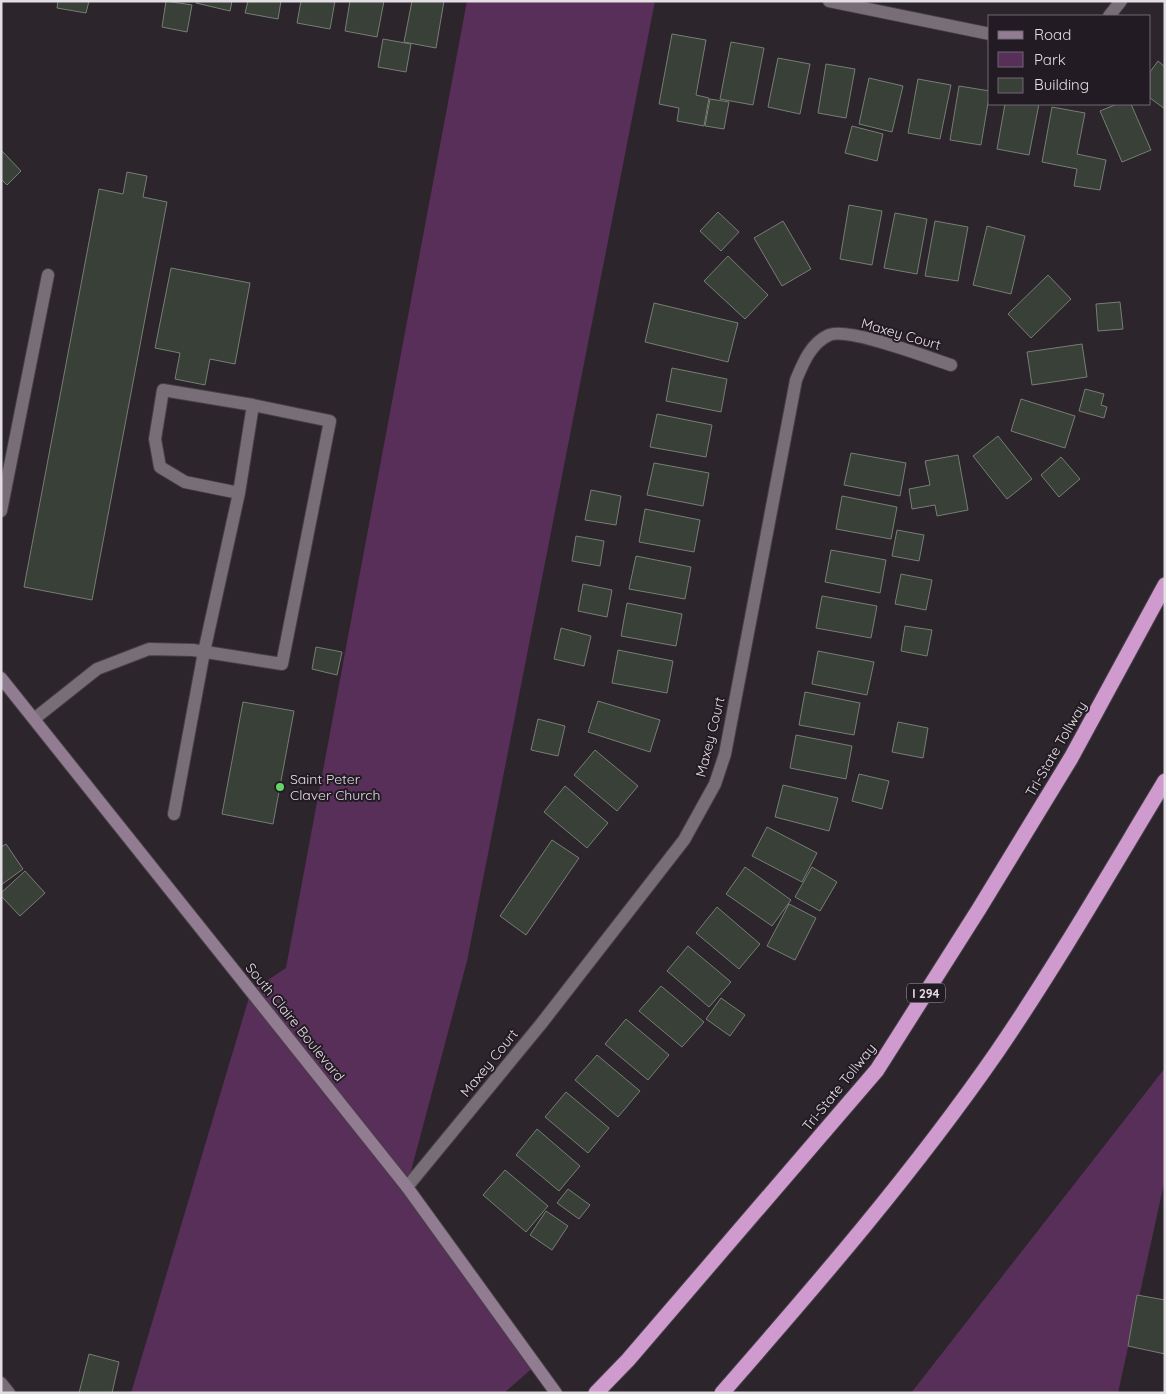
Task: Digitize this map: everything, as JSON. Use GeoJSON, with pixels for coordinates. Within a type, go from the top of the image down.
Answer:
{"type":"FeatureCollection","features":[{"type":"Feature","properties":{"kind":"highway","name":"Tri-State Tollway"},"geometry":{"type":"LineString","coordinates":[[596,1393],[628,1360],[877,1070],[979,909],[1071,758],[1165,585]]}},
{"type":"Feature","properties":{"kind":"highway"},"geometry":{"type":"LineString","coordinates":[[722,1393],[809,1294],[911,1167],[996,1052],[1084,919],[1165,781]]}},
{"type":"Feature","properties":{"kind":"street"},"geometry":{"type":"LineString","coordinates":[[830,1],[988,34]]}},
{"type":"Feature","properties":{"kind":"street"},"geometry":{"type":"LineString","coordinates":[[1109,15],[1121,1]]}},
{"type":"Feature","properties":{"kind":"street"},"geometry":{"type":"LineString","coordinates":[[1,512],[48,275]]}},
{"type":"Feature","properties":{"kind":"street","name":"Maxey Court"},"geometry":{"type":"LineString","coordinates":[[407,1186],[541,1024],[684,840],[715,784],[724,754],[796,380],[805,358],[818,342],[831,334],[851,335],[951,365]]}},
{"type":"Feature","properties":{"kind":"street"},"geometry":{"type":"LineString","coordinates":[[34,718],[97,669],[149,649],[194,650],[282,664],[330,421],[253,405],[164,390],[155,439],[160,467],[185,482],[238,493]]}},
{"type":"Feature","properties":{"kind":"street"},"geometry":{"type":"LineString","coordinates":[[174,814],[204,652],[238,493],[253,405]]}},
{"type":"Feature","properties":{"kind":"street","name":"South Claire Boulevard"},"geometry":{"type":"LineString","coordinates":[[1,678],[407,1186],[556,1393]]}},
{"type":"Feature","properties":{"kind":"street"},"geometry":{"type":"LineString","coordinates":[[1,1383],[9,1393]]}},
{"type":"Feature","properties":{"kind":"green space"},"geometry":{"type":"Polygon","coordinates":[[[467,1],[655,1],[467,961],[407,1186],[536,1365],[504,1393],[131,1393],[251,991],[286,968],[467,1]]]}},
{"type":"Feature","properties":{"kind":"green space"},"geometry":{"type":"Polygon","coordinates":[[[1165,1068],[1165,1179],[1118,1393],[911,1393],[1165,1068]]]}},
{"type":"Feature","properties":{"kind":"building"},"geometry":{"type":"Polygon","coordinates":[[[58,1],[89,1],[86,13],[57,8],[58,1]]]}},
{"type":"Feature","properties":{"kind":"building"},"geometry":{"type":"Polygon","coordinates":[[[166,1],[192,5],[187,32],[162,27],[166,1]]]}},
{"type":"Feature","properties":{"kind":"building"},"geometry":{"type":"Polygon","coordinates":[[[197,1],[232,1],[230,11],[196,3],[197,1]]]}},
{"type":"Feature","properties":{"kind":"building"},"geometry":{"type":"Polygon","coordinates":[[[248,1],[281,1],[278,19],[245,13],[248,1]]]}},
{"type":"Feature","properties":{"kind":"building"},"geometry":{"type":"Polygon","coordinates":[[[301,1],[335,1],[330,29],[297,23],[301,1]]]}},
{"type":"Feature","properties":{"kind":"building"},"geometry":{"type":"Polygon","coordinates":[[[350,1],[384,1],[377,37],[345,31],[350,1]]]}},
{"type":"Feature","properties":{"kind":"building"},"geometry":{"type":"Polygon","coordinates":[[[412,1],[444,1],[436,48],[404,42],[412,1]]]}},
{"type":"Feature","properties":{"kind":"building"},"geometry":{"type":"Polygon","coordinates":[[[672,34],[706,40],[696,95],[709,98],[704,126],[677,121],[679,108],[659,104],[672,34]]]}},
{"type":"Feature","properties":{"kind":"building"},"geometry":{"type":"Polygon","coordinates":[[[383,39],[411,44],[406,72],[378,67],[383,39]]]}},
{"type":"Feature","properties":{"kind":"building"},"geometry":{"type":"Polygon","coordinates":[[[731,42],[764,48],[753,105],[720,99],[731,42]]]}},
{"type":"Feature","properties":{"kind":"building"},"geometry":{"type":"Polygon","coordinates":[[[778,58],[810,64],[800,114],[768,107],[778,58]]]}},
{"type":"Feature","properties":{"kind":"building"},"geometry":{"type":"Polygon","coordinates":[[[1158,61],[1165,67],[1165,109],[1151,99],[1151,71],[1158,61]]]}},
{"type":"Feature","properties":{"kind":"building"},"geometry":{"type":"Polygon","coordinates":[[[826,64],[855,69],[846,118],[818,113],[826,64]]]}},
{"type":"Feature","properties":{"kind":"building"},"geometry":{"type":"Polygon","coordinates":[[[869,78],[903,86],[892,132],[859,124],[869,78]]]}},
{"type":"Feature","properties":{"kind":"building"},"geometry":{"type":"Polygon","coordinates":[[[918,79],[951,85],[940,139],[908,133],[918,79]]]}},
{"type":"Feature","properties":{"kind":"building"},"geometry":{"type":"Polygon","coordinates":[[[959,86],[988,91],[988,103],[981,145],[950,140],[959,86]]]}},
{"type":"Feature","properties":{"kind":"building"},"geometry":{"type":"Polygon","coordinates":[[[710,99],[729,102],[724,129],[705,126],[710,99]]]}},
{"type":"Feature","properties":{"kind":"building"},"geometry":{"type":"Polygon","coordinates":[[[1005,105],[1039,105],[1029,155],[997,149],[1005,105]]]}},
{"type":"Feature","properties":{"kind":"building"},"geometry":{"type":"Polygon","coordinates":[[[1115,105],[1131,105],[1151,150],[1122,162],[1100,111],[1115,105]]]}},
{"type":"Feature","properties":{"kind":"building"},"geometry":{"type":"Polygon","coordinates":[[[1052,107],[1085,113],[1077,154],[1106,160],[1100,190],[1074,186],[1077,169],[1042,162],[1052,107]]]}},
{"type":"Feature","properties":{"kind":"building"},"geometry":{"type":"Polygon","coordinates":[[[852,126],[883,134],[877,161],[845,153],[852,126]]]}},
{"type":"Feature","properties":{"kind":"building"},"geometry":{"type":"Polygon","coordinates":[[[1,150],[21,171],[7,185],[1,179],[1,150]]]}},
{"type":"Feature","properties":{"kind":"building"},"geometry":{"type":"Polygon","coordinates":[[[127,172],[147,176],[143,197],[167,202],[92,600],[24,587],[99,189],[123,194],[127,172]]]}},
{"type":"Feature","properties":{"kind":"building"},"geometry":{"type":"Polygon","coordinates":[[[849,205],[882,211],[872,265],[840,259],[849,205]]]}},
{"type":"Feature","properties":{"kind":"building"},"geometry":{"type":"Polygon","coordinates":[[[718,212],[739,232],[721,251],[700,231],[718,212]]]}},
{"type":"Feature","properties":{"kind":"building"},"geometry":{"type":"Polygon","coordinates":[[[895,213],[927,219],[917,274],[884,268],[895,213]]]}},
{"type":"Feature","properties":{"kind":"building"},"geometry":{"type":"Polygon","coordinates":[[[783,221],[811,269],[782,286],[754,238],[783,221]]]}},
{"type":"Feature","properties":{"kind":"building"},"geometry":{"type":"Polygon","coordinates":[[[935,221],[968,227],[958,281],[925,276],[935,221]]]}},
{"type":"Feature","properties":{"kind":"building"},"geometry":{"type":"Polygon","coordinates":[[[987,226],[1025,236],[1011,294],[973,285],[987,226]]]}},
{"type":"Feature","properties":{"kind":"building"},"geometry":{"type":"Polygon","coordinates":[[[728,256],[768,295],[745,319],[704,281],[728,256]]]}},
{"type":"Feature","properties":{"kind":"building"},"geometry":{"type":"Polygon","coordinates":[[[171,268],[250,283],[235,364],[210,359],[205,385],[175,379],[180,353],[155,348],[171,268]]]}},
{"type":"Feature","properties":{"kind":"building"},"geometry":{"type":"Polygon","coordinates":[[[1048,275],[1071,299],[1031,338],[1008,314],[1048,275]]]}},
{"type":"Feature","properties":{"kind":"building"},"geometry":{"type":"Polygon","coordinates":[[[1120,302],[1123,329],[1098,331],[1096,304],[1120,302]]]}},
{"type":"Feature","properties":{"kind":"building"},"geometry":{"type":"Polygon","coordinates":[[[654,303],[738,323],[728,362],[645,342],[654,303]]]}},
{"type":"Feature","properties":{"kind":"building"},"geometry":{"type":"Polygon","coordinates":[[[1082,344],[1087,377],[1032,385],[1027,352],[1082,344]]]}},
{"type":"Feature","properties":{"kind":"building"},"geometry":{"type":"Polygon","coordinates":[[[672,368],[727,379],[721,412],[666,401],[672,368]]]}},
{"type":"Feature","properties":{"kind":"building"},"geometry":{"type":"Polygon","coordinates":[[[1085,389],[1104,394],[1101,405],[1107,407],[1104,418],[1079,411],[1085,389]]]}},
{"type":"Feature","properties":{"kind":"building"},"geometry":{"type":"Polygon","coordinates":[[[1021,399],[1075,416],[1065,448],[1011,431],[1021,399]]]}},
{"type":"Feature","properties":{"kind":"building"},"geometry":{"type":"Polygon","coordinates":[[[657,414],[712,425],[706,457],[650,447],[657,414]]]}},
{"type":"Feature","properties":{"kind":"building"},"geometry":{"type":"Polygon","coordinates":[[[998,436],[1032,479],[1007,499],[973,456],[998,436]]]}},
{"type":"Feature","properties":{"kind":"building"},"geometry":{"type":"Polygon","coordinates":[[[851,453],[906,463],[900,496],[844,485],[851,453]]]}},
{"type":"Feature","properties":{"kind":"building"},"geometry":{"type":"Polygon","coordinates":[[[958,455],[968,510],[937,516],[935,505],[912,509],[909,489],[930,485],[925,461],[958,455]]]}},
{"type":"Feature","properties":{"kind":"building"},"geometry":{"type":"Polygon","coordinates":[[[1061,457],[1080,479],[1059,497],[1041,475],[1061,457]]]}},
{"type":"Feature","properties":{"kind":"building"},"geometry":{"type":"Polygon","coordinates":[[[654,463],[709,473],[703,506],[647,495],[654,463]]]}},
{"type":"Feature","properties":{"kind":"building"},"geometry":{"type":"Polygon","coordinates":[[[591,490],[621,496],[616,525],[585,520],[591,490]]]}},
{"type":"Feature","properties":{"kind":"building"},"geometry":{"type":"Polygon","coordinates":[[[842,496],[897,507],[891,539],[836,529],[842,496]]]}},
{"type":"Feature","properties":{"kind":"building"},"geometry":{"type":"Polygon","coordinates":[[[645,509],[700,520],[694,552],[639,542],[645,509]]]}},
{"type":"Feature","properties":{"kind":"building"},"geometry":{"type":"Polygon","coordinates":[[[897,530],[924,535],[919,561],[892,556],[897,530]]]}},
{"type":"Feature","properties":{"kind":"building"},"geometry":{"type":"Polygon","coordinates":[[[576,536],[604,541],[600,566],[572,561],[576,536]]]}},
{"type":"Feature","properties":{"kind":"building"},"geometry":{"type":"Polygon","coordinates":[[[831,550],[886,560],[880,593],[825,582],[831,550]]]}},
{"type":"Feature","properties":{"kind":"building"},"geometry":{"type":"Polygon","coordinates":[[[636,556],[691,567],[685,599],[629,589],[636,556]]]}},
{"type":"Feature","properties":{"kind":"building"},"geometry":{"type":"Polygon","coordinates":[[[901,574],[932,580],[926,610],[895,604],[901,574]]]}},
{"type":"Feature","properties":{"kind":"building"},"geometry":{"type":"Polygon","coordinates":[[[583,584],[612,590],[607,617],[578,611],[583,584]]]}},
{"type":"Feature","properties":{"kind":"building"},"geometry":{"type":"Polygon","coordinates":[[[822,596],[877,606],[871,638],[816,628],[822,596]]]}},
{"type":"Feature","properties":{"kind":"building"},"geometry":{"type":"Polygon","coordinates":[[[627,603],[682,614],[676,646],[621,636],[627,603]]]}},
{"type":"Feature","properties":{"kind":"building"},"geometry":{"type":"Polygon","coordinates":[[[905,626],[932,630],[927,656],[901,651],[905,626]]]}},
{"type":"Feature","properties":{"kind":"building"},"geometry":{"type":"Polygon","coordinates":[[[561,628],[591,636],[584,666],[554,659],[561,628]]]}},
{"type":"Feature","properties":{"kind":"building"},"geometry":{"type":"Polygon","coordinates":[[[316,647],[342,652],[337,675],[312,669],[316,647]]]}},
{"type":"Feature","properties":{"kind":"building"},"geometry":{"type":"Polygon","coordinates":[[[618,650],[673,661],[667,693],[612,683],[618,650]]]}},
{"type":"Feature","properties":{"kind":"building"},"geometry":{"type":"Polygon","coordinates":[[[818,651],[874,662],[867,695],[812,684],[818,651]]]}},
{"type":"Feature","properties":{"kind":"building"},"geometry":{"type":"Polygon","coordinates":[[[805,692],[860,703],[854,735],[799,725],[805,692]]]}},
{"type":"Feature","properties":{"kind":"building"},"geometry":{"type":"Polygon","coordinates":[[[598,701],[660,720],[650,752],[588,732],[598,701]]]}},
{"type":"Feature","properties":{"kind":"building"},"geometry":{"type":"Polygon","coordinates":[[[243,702],[294,711],[273,824],[222,814],[243,702]]]}},
{"type":"Feature","properties":{"kind":"building"},"geometry":{"type":"Polygon","coordinates":[[[538,719],[565,726],[558,756],[531,750],[538,719]]]}},
{"type":"Feature","properties":{"kind":"building"},"geometry":{"type":"Polygon","coordinates":[[[898,722],[928,728],[923,758],[892,752],[898,722]]]}},
{"type":"Feature","properties":{"kind":"building"},"geometry":{"type":"Polygon","coordinates":[[[796,735],[852,746],[846,779],[790,768],[796,735]]]}},
{"type":"Feature","properties":{"kind":"building"},"geometry":{"type":"Polygon","coordinates":[[[595,750],[638,786],[617,811],[574,775],[595,750]]]}},
{"type":"Feature","properties":{"kind":"building"},"geometry":{"type":"Polygon","coordinates":[[[859,774],[889,781],[882,809],[852,801],[859,774]]]}},
{"type":"Feature","properties":{"kind":"building"},"geometry":{"type":"Polygon","coordinates":[[[783,785],[838,798],[829,831],[775,817],[783,785]]]}},
{"type":"Feature","properties":{"kind":"building"},"geometry":{"type":"Polygon","coordinates":[[[565,786],[608,823],[587,848],[544,812],[565,786]]]}},
{"type":"Feature","properties":{"kind":"building"},"geometry":{"type":"Polygon","coordinates":[[[767,827],[817,853],[802,882],[752,856],[767,827]]]}},
{"type":"Feature","properties":{"kind":"building"},"geometry":{"type":"Polygon","coordinates":[[[552,840],[579,858],[526,935],[500,916],[552,840]]]}},
{"type":"Feature","properties":{"kind":"building"},"geometry":{"type":"Polygon","coordinates":[[[6,844],[23,869],[1,885],[1,847],[6,844]]]}},
{"type":"Feature","properties":{"kind":"building"},"geometry":{"type":"Polygon","coordinates":[[[745,867],[791,900],[772,926],[726,894],[745,867]]]}},
{"type":"Feature","properties":{"kind":"building"},"geometry":{"type":"Polygon","coordinates":[[[812,867],[837,882],[820,911],[795,897],[812,867]]]}},
{"type":"Feature","properties":{"kind":"building"},"geometry":{"type":"Polygon","coordinates":[[[25,871],[45,893],[20,916],[1,896],[1,893],[25,871]]]}},
{"type":"Feature","properties":{"kind":"building"},"geometry":{"type":"Polygon","coordinates":[[[789,904],[816,918],[795,960],[767,946],[789,904]]]}},
{"type":"Feature","properties":{"kind":"building"},"geometry":{"type":"Polygon","coordinates":[[[717,907],[760,944],[739,969],[696,933],[717,907]]]}},
{"type":"Feature","properties":{"kind":"building"},"geometry":{"type":"Polygon","coordinates":[[[688,946],[731,982],[709,1007],[667,971],[688,946]]]}},
{"type":"Feature","properties":{"kind":"building"},"geometry":{"type":"Polygon","coordinates":[[[661,986],[704,1022],[682,1047],[639,1011],[661,986]]]}},
{"type":"Feature","properties":{"kind":"building"},"geometry":{"type":"Polygon","coordinates":[[[721,998],[745,1015],[730,1036],[706,1019],[721,998]]]}},
{"type":"Feature","properties":{"kind":"building"},"geometry":{"type":"Polygon","coordinates":[[[626,1019],[669,1055],[648,1080],[605,1044],[626,1019]]]}},
{"type":"Feature","properties":{"kind":"building"},"geometry":{"type":"Polygon","coordinates":[[[597,1055],[640,1091],[618,1117],[575,1080],[597,1055]]]}},
{"type":"Feature","properties":{"kind":"building"},"geometry":{"type":"Polygon","coordinates":[[[566,1092],[609,1128],[588,1153],[545,1117],[566,1092]]]}},
{"type":"Feature","properties":{"kind":"building"},"geometry":{"type":"Polygon","coordinates":[[[537,1129],[580,1166],[559,1191],[516,1155],[537,1129]]]}},
{"type":"Feature","properties":{"kind":"building"},"geometry":{"type":"Polygon","coordinates":[[[505,1170],[548,1206],[526,1232],[483,1195],[505,1170]]]}},
{"type":"Feature","properties":{"kind":"building"},"geometry":{"type":"Polygon","coordinates":[[[568,1189],[590,1205],[579,1219],[557,1203],[568,1189]]]}},
{"type":"Feature","properties":{"kind":"building"},"geometry":{"type":"Polygon","coordinates":[[[546,1211],[568,1226],[552,1250],[530,1235],[546,1211]]]}},
{"type":"Feature","properties":{"kind":"building"},"geometry":{"type":"Polygon","coordinates":[[[1137,1295],[1165,1300],[1165,1354],[1128,1346],[1137,1295]]]}},
{"type":"Feature","properties":{"kind":"building"},"geometry":{"type":"Polygon","coordinates":[[[89,1354],[119,1362],[112,1393],[79,1393],[89,1354]]]}},
{"type":"Feature","properties":{"kind":"place","name":"Saint Peter Claver Church"},"geometry":{"type":"Point","coordinates":[280,787]}}]}
